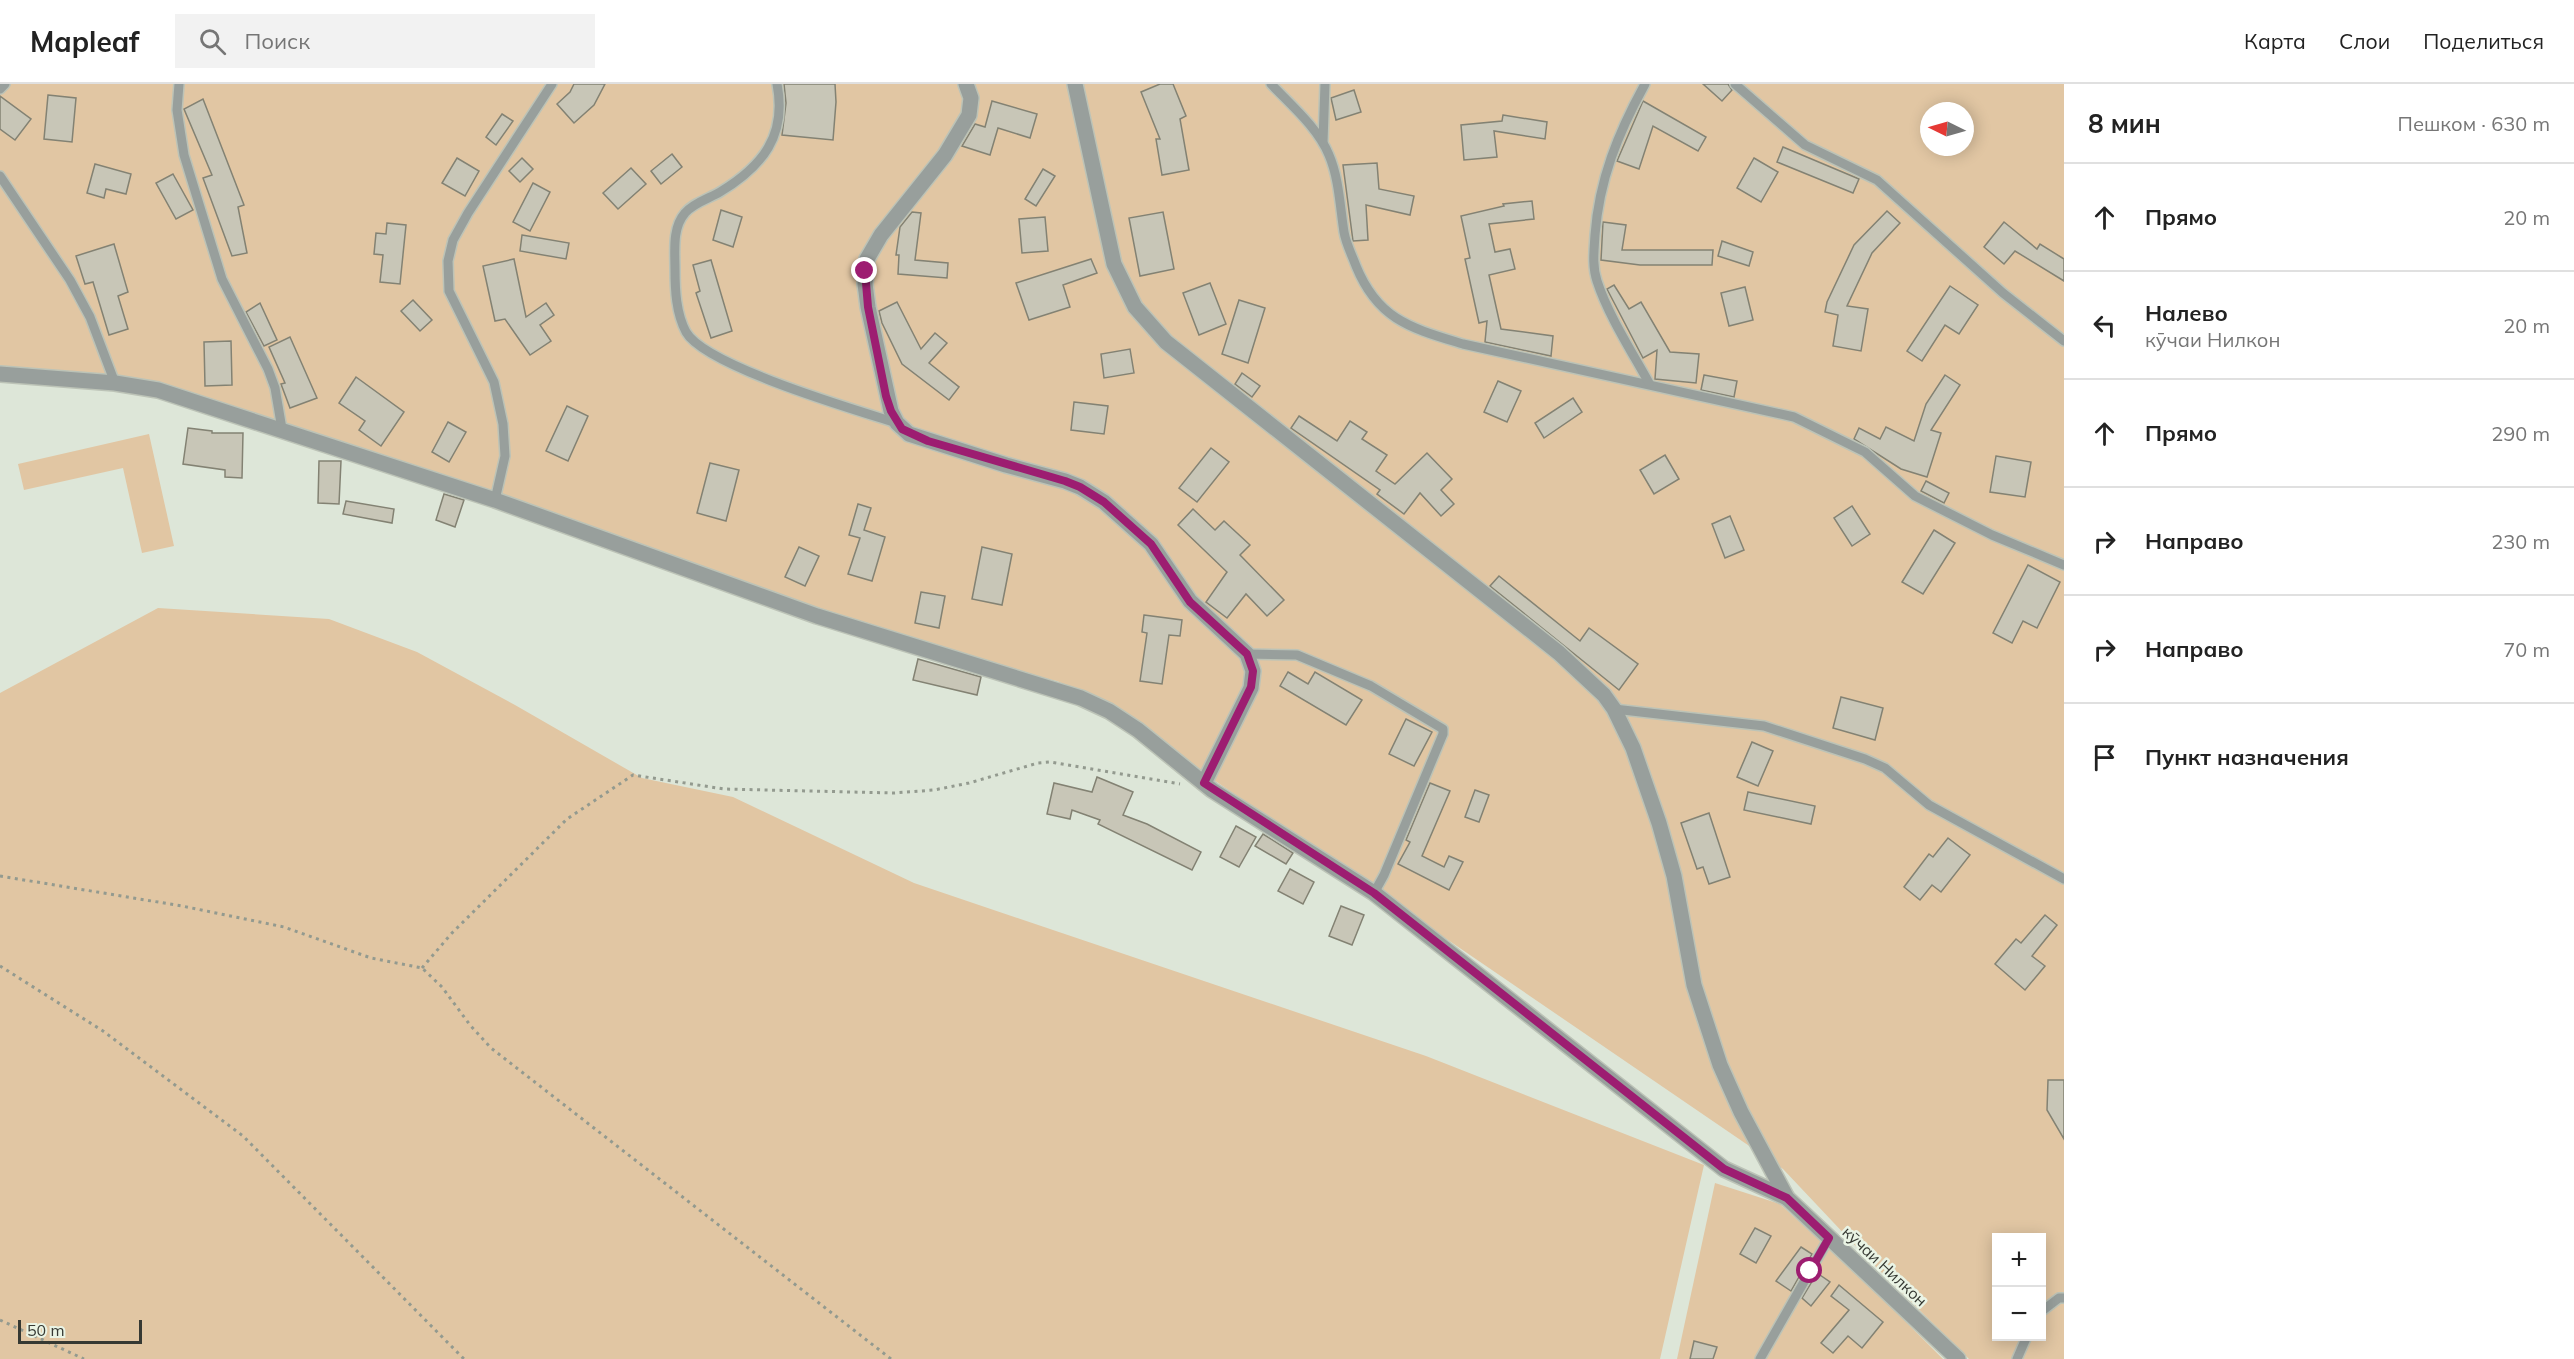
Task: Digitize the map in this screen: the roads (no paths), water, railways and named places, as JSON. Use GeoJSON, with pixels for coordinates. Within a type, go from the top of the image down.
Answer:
{"type":"FeatureCollection","features":[{"type":"Feature","properties":{"kind":"street"},"geometry":{"type":"LineString","coordinates":[[966,84],[971,98],[969,116],[945,155],[881,235],[867,259],[865,284],[868,307],[886,396],[897,423],[909,434],[1065,481],[1090,493],[1147,540],[1190,602],[1247,654],[1253,671],[1251,687],[1208,787]]}},
{"type":"Feature","properties":{"kind":"street"},"geometry":{"type":"LineString","coordinates":[[1075,84],[1114,264],[1135,307],[1147,321],[1166,342],[1551,646],[1604,695],[1614,709],[1633,748],[1659,823],[1674,876],[1694,985],[1720,1065],[1787,1198]]}},
{"type":"Feature","properties":{"kind":"street"},"geometry":{"type":"LineString","coordinates":[[0,375],[115,383],[158,390],[495,500],[817,616],[1081,698],[1109,711],[1138,730],[1208,787],[1374,893],[1724,1169],[1787,1198]]}},
{"type":"Feature","properties":{"kind":"street","name":"кӯчаи Нилкон"},"geometry":{"type":"LineString","coordinates":[[1787,1198],[1958,1359]]}},
{"type":"Feature","properties":{"kind":"lane"},"geometry":{"type":"LineString","coordinates":[[0,89],[5,84]]}},
{"type":"Feature","properties":{"kind":"lane"},"geometry":{"type":"LineString","coordinates":[[179,84],[177,110],[184,155],[222,279],[268,369],[275,388],[282,429]]}},
{"type":"Feature","properties":{"kind":"lane"},"geometry":{"type":"LineString","coordinates":[[495,500],[505,456],[503,424],[494,382],[449,291],[448,261],[453,240],[468,213],[552,84]]}},
{"type":"Feature","properties":{"kind":"lane"},"geometry":{"type":"LineString","coordinates":[[777,84],[779,116],[774,137],[763,157],[722,191],[687,210],[681,219],[674,243],[676,296],[681,318],[686,332],[696,344],[741,367],[815,398],[897,423]]}},
{"type":"Feature","properties":{"kind":"lane"},"geometry":{"type":"LineString","coordinates":[[1271,84],[1323,142],[1333,167],[1345,238],[1361,277],[1371,294],[1390,316],[1409,327],[1462,344],[1649,383],[1794,417],[1865,452],[1915,496],[1992,535],[2064,565]]}},
{"type":"Feature","properties":{"kind":"lane"},"geometry":{"type":"LineString","coordinates":[[1323,142],[1325,84]]}},
{"type":"Feature","properties":{"kind":"lane"},"geometry":{"type":"LineString","coordinates":[[1645,84],[1625,120],[1608,161],[1597,212],[1594,257],[1597,281],[1649,383]]}},
{"type":"Feature","properties":{"kind":"lane"},"geometry":{"type":"LineString","coordinates":[[1735,84],[1805,145],[1869,174],[1877,180],[2003,292],[2064,341]]}},
{"type":"Feature","properties":{"kind":"lane"},"geometry":{"type":"LineString","coordinates":[[0,176],[70,280],[90,317],[115,383]]}},
{"type":"Feature","properties":{"kind":"lane"},"geometry":{"type":"LineString","coordinates":[[1247,654],[1297,655],[1371,686],[1443,729],[1443,734],[1393,854],[1374,893]]}},
{"type":"Feature","properties":{"kind":"lane"},"geometry":{"type":"LineString","coordinates":[[1614,709],[1764,726],[1865,759],[1885,768],[1929,805],[2064,879]]}},
{"type":"Feature","properties":{"kind":"lane"},"geometry":{"type":"LineString","coordinates":[[1760,1359],[1829,1238]]}},
{"type":"Feature","properties":{"kind":"lane"},"geometry":{"type":"LineString","coordinates":[[2046,1308],[2059,1298],[2064,1298]]}},
{"type":"Feature","properties":{"kind":"lane"},"geometry":{"type":"LineString","coordinates":[[2017,1359],[2025,1341]]}}]}
